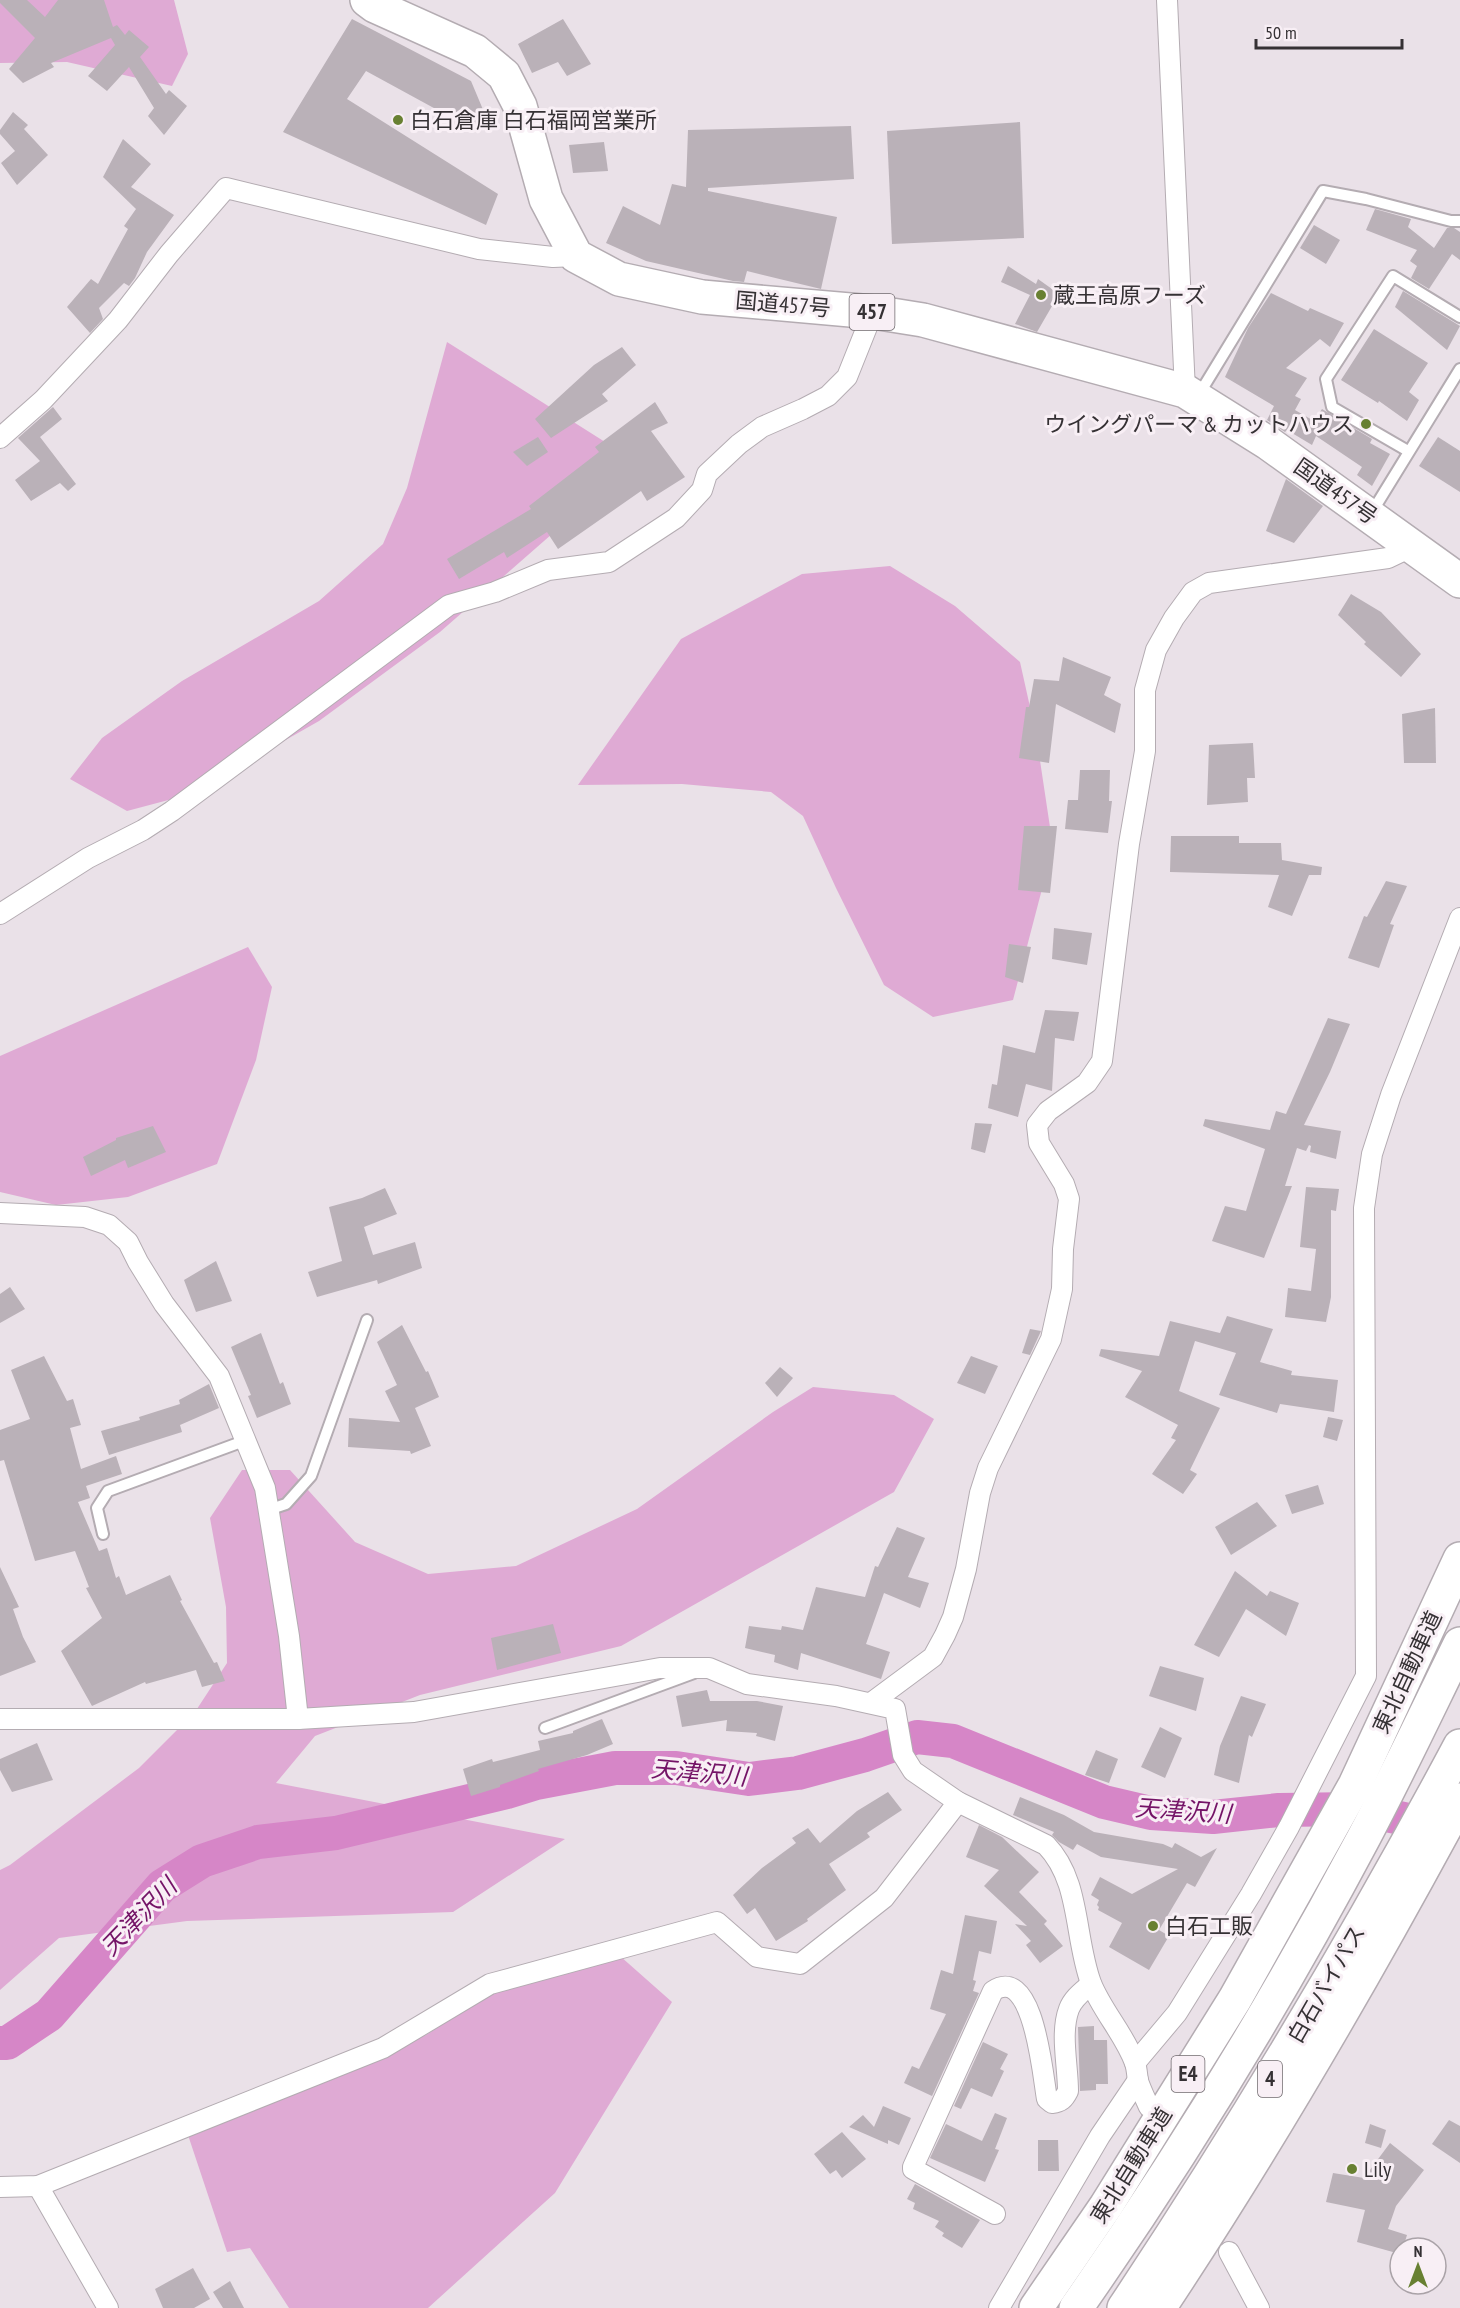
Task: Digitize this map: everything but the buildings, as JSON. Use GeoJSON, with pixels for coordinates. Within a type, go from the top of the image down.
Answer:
{"type":"FeatureCollection","features":[{"type":"Feature","properties":{"kind":"highway"},"geometry":{"type":"LineString","coordinates":[[368,0],[375,6],[475,51],[504,75],[520,106],[546,199],[576,256]]}},
{"type":"Feature","properties":{"kind":"highway","name":"国道457号"},"geometry":{"type":"LineString","coordinates":[[576,256],[619,279],[702,297],[873,312],[923,320],[1191,394],[1268,443],[1460,581]]}},
{"type":"Feature","properties":{"kind":"highway","name":"東北自動車道"},"geometry":{"type":"LineString","coordinates":[[1036,2308],[1106,2206],[1235,1999],[1355,1785],[1460,1559]]}},
{"type":"Feature","properties":{"kind":"highway","name":"東北自動車道"},"geometry":{"type":"LineString","coordinates":[[1076,2308],[1175,2161],[1291,1969],[1363,1840],[1460,1644]]}},
{"type":"Feature","properties":{"kind":"highway","name":"白石バイパス"},"geometry":{"type":"LineString","coordinates":[[1159,2308],[1201,2245],[1291,2099],[1420,1846],[1448,1796],[1460,1746]]}},
{"type":"Feature","properties":{"kind":"highway","name":"白石バイパス"},"geometry":{"type":"LineString","coordinates":[[1124,2308],[1239,2132],[1328,1983],[1420,1846]]}},
{"type":"Feature","properties":{"kind":"street"},"geometry":{"type":"LineString","coordinates":[[1167,0],[1191,394]]}},
{"type":"Feature","properties":{"kind":"street"},"geometry":{"type":"LineString","coordinates":[[0,438],[43,400],[118,320],[169,254],[226,188],[479,249],[553,257],[576,256]]}},
{"type":"Feature","properties":{"kind":"street"},"geometry":{"type":"LineString","coordinates":[[0,914],[87,858],[143,830],[172,811],[449,605],[495,592],[548,570],[609,562],[676,518],[702,490],[707,474],[740,444],[762,427],[803,410],[828,396],[847,377],[873,312]]}},
{"type":"Feature","properties":{"kind":"street"},"geometry":{"type":"LineString","coordinates":[[871,1703],[933,1657],[945,1635],[953,1617],[966,1569],[980,1493],[988,1468],[1051,1339],[1062,1289],[1068,1199],[1064,1184],[1039,1143],[1037,1125],[1048,1111],[1087,1083],[1102,1062],[1129,844],[1145,751],[1145,690],[1156,650],[1174,618],[1193,592],[1209,583],[1388,558],[1413,546]]}},
{"type":"Feature","properties":{"kind":"street"},"geometry":{"type":"LineString","coordinates":[[999,2308],[1136,2072],[1177,2013],[1290,1827],[1366,1676],[1364,1208],[1372,1154],[1391,1095],[1460,918]]}},
{"type":"Feature","properties":{"kind":"street"},"geometry":{"type":"LineString","coordinates":[[0,1213],[86,1216],[109,1225],[128,1242],[164,1304],[219,1376],[265,1488],[289,1636],[297,1719]]}},
{"type":"Feature","properties":{"kind":"street"},"geometry":{"type":"LineString","coordinates":[[0,1719],[297,1719],[414,1712],[660,1668],[709,1668],[747,1684],[871,1703],[895,1709],[903,1755],[913,1771],[958,1802],[1046,1845],[1057,1856],[1066,1872],[1079,1944],[1091,1984],[1136,2072],[1149,2107]]}},
{"type":"Feature","properties":{"kind":"street"},"geometry":{"type":"LineString","coordinates":[[0,2187],[38,2186],[383,2048],[490,1984],[717,1922],[757,1957],[800,1964],[884,1898],[958,1802]]}},
{"type":"Feature","properties":{"kind":"street"},"geometry":{"type":"LineString","coordinates":[[995,2214],[913,2167],[993,1991],[998,1987],[1011,1988],[1022,1997],[1041,2055],[1047,2099],[1052,2103],[1059,2103],[1068,2091],[1066,2020],[1069,2007],[1091,1984]]}},
{"type":"Feature","properties":{"kind":"street"},"geometry":{"type":"LineString","coordinates":[[38,2186],[108,2308]]}},
{"type":"Feature","properties":{"kind":"street"},"geometry":{"type":"LineString","coordinates":[[1229,2252],[1259,2308]]}},
{"type":"Feature","properties":{"kind":"lane"},"geometry":{"type":"LineString","coordinates":[[1191,394],[1323,191],[1366,199],[1451,221],[1460,221]]}},
{"type":"Feature","properties":{"kind":"lane"},"geometry":{"type":"LineString","coordinates":[[1408,451],[1332,407],[1326,379],[1394,276],[1460,317]]}},
{"type":"Feature","properties":{"kind":"lane"},"geometry":{"type":"LineString","coordinates":[[1370,515],[1460,369]]}},
{"type":"Feature","properties":{"kind":"lane"},"geometry":{"type":"LineString","coordinates":[[268,1510],[286,1504],[311,1476],[367,1320]]}},
{"type":"Feature","properties":{"kind":"lane"},"geometry":{"type":"LineString","coordinates":[[103,1534],[98,1508],[108,1491],[244,1441]]}},
{"type":"Feature","properties":{"kind":"lane"},"geometry":{"type":"LineString","coordinates":[[545,1728],[709,1668]]}},
{"type":"Feature","properties":{"kind":"shaded area"},"geometry":{"type":"Polygon","coordinates":[[[0,0],[174,0],[188,54],[172,86],[67,62],[0,63],[0,0]]]}},
{"type":"Feature","properties":{"kind":"shaded area"},"geometry":{"type":"Polygon","coordinates":[[[447,342],[624,454],[560,527],[440,632],[319,721],[191,794],[127,811],[70,779],[102,738],[182,681],[319,601],[383,544],[407,488],[447,342]]]}},
{"type":"Feature","properties":{"kind":"shaded area"},"geometry":{"type":"Polygon","coordinates":[[[890,566],[955,606],[1020,662],[1036,734],[1053,847],[1013,1000],[933,1017],[884,985],[803,816],[771,792],[682,784],[578,785],[681,639],[802,574],[890,566]]]}},
{"type":"Feature","properties":{"kind":"shaded area"},"geometry":{"type":"Polygon","coordinates":[[[248,947],[272,987],[256,1060],[217,1164],[128,1197],[56,1205],[0,1192],[0,1056],[248,947]]]}},
{"type":"Feature","properties":{"kind":"shaded area"},"geometry":{"type":"Polygon","coordinates":[[[813,1387],[894,1395],[934,1419],[894,1492],[621,1646],[420,1695],[315,1736],[276,1783],[565,1839],[453,1912],[187,1921],[59,1938],[0,1990],[0,1870],[10,1865],[139,1768],[195,1712],[227,1663],[226,1607],[210,1518],[242,1470],[290,1470],[355,1542],[428,1574],[516,1566],[637,1509],[773,1412],[813,1387]]]}},
{"type":"Feature","properties":{"kind":"shaded area"},"geometry":{"type":"Polygon","coordinates":[[[620,1956],[672,2002],[555,2193],[428,2308],[289,2308],[250,2248],[227,2252],[188,2135],[426,2035],[490,1994],[620,1956]]]}},
{"type":"Feature","properties":{"kind":"waterway","name":"天津沢川"},"geometry":{"type":"LineString","coordinates":[[0,2043],[7,2043],[49,2015],[162,1886],[202,1861],[258,1842],[336,1833],[536,1783],[615,1768],[676,1768],[749,1779],[798,1773],[865,1755],[917,1737],[953,1741],[1104,1802],[1151,1813],[1213,1817],[1279,1810],[1358,1809],[1446,1828]]}},
{"type":"Feature","properties":{"kind":"place","name":"白石倉庫 白石福岡営業所"},"geometry":{"type":"Point","coordinates":[398,120]}},
{"type":"Feature","properties":{"kind":"place","name":"蔵王高原フーズ"},"geometry":{"type":"Point","coordinates":[1041,295]}},
{"type":"Feature","properties":{"kind":"place","name":"ウイングパーマ & カットハウス"},"geometry":{"type":"Point","coordinates":[1366,424]}},
{"type":"Feature","properties":{"kind":"place","name":"白石工販"},"geometry":{"type":"Point","coordinates":[1153,1926]}},
{"type":"Feature","properties":{"kind":"place","name":"Lily"},"geometry":{"type":"Point","coordinates":[1352,2169]}}]}
